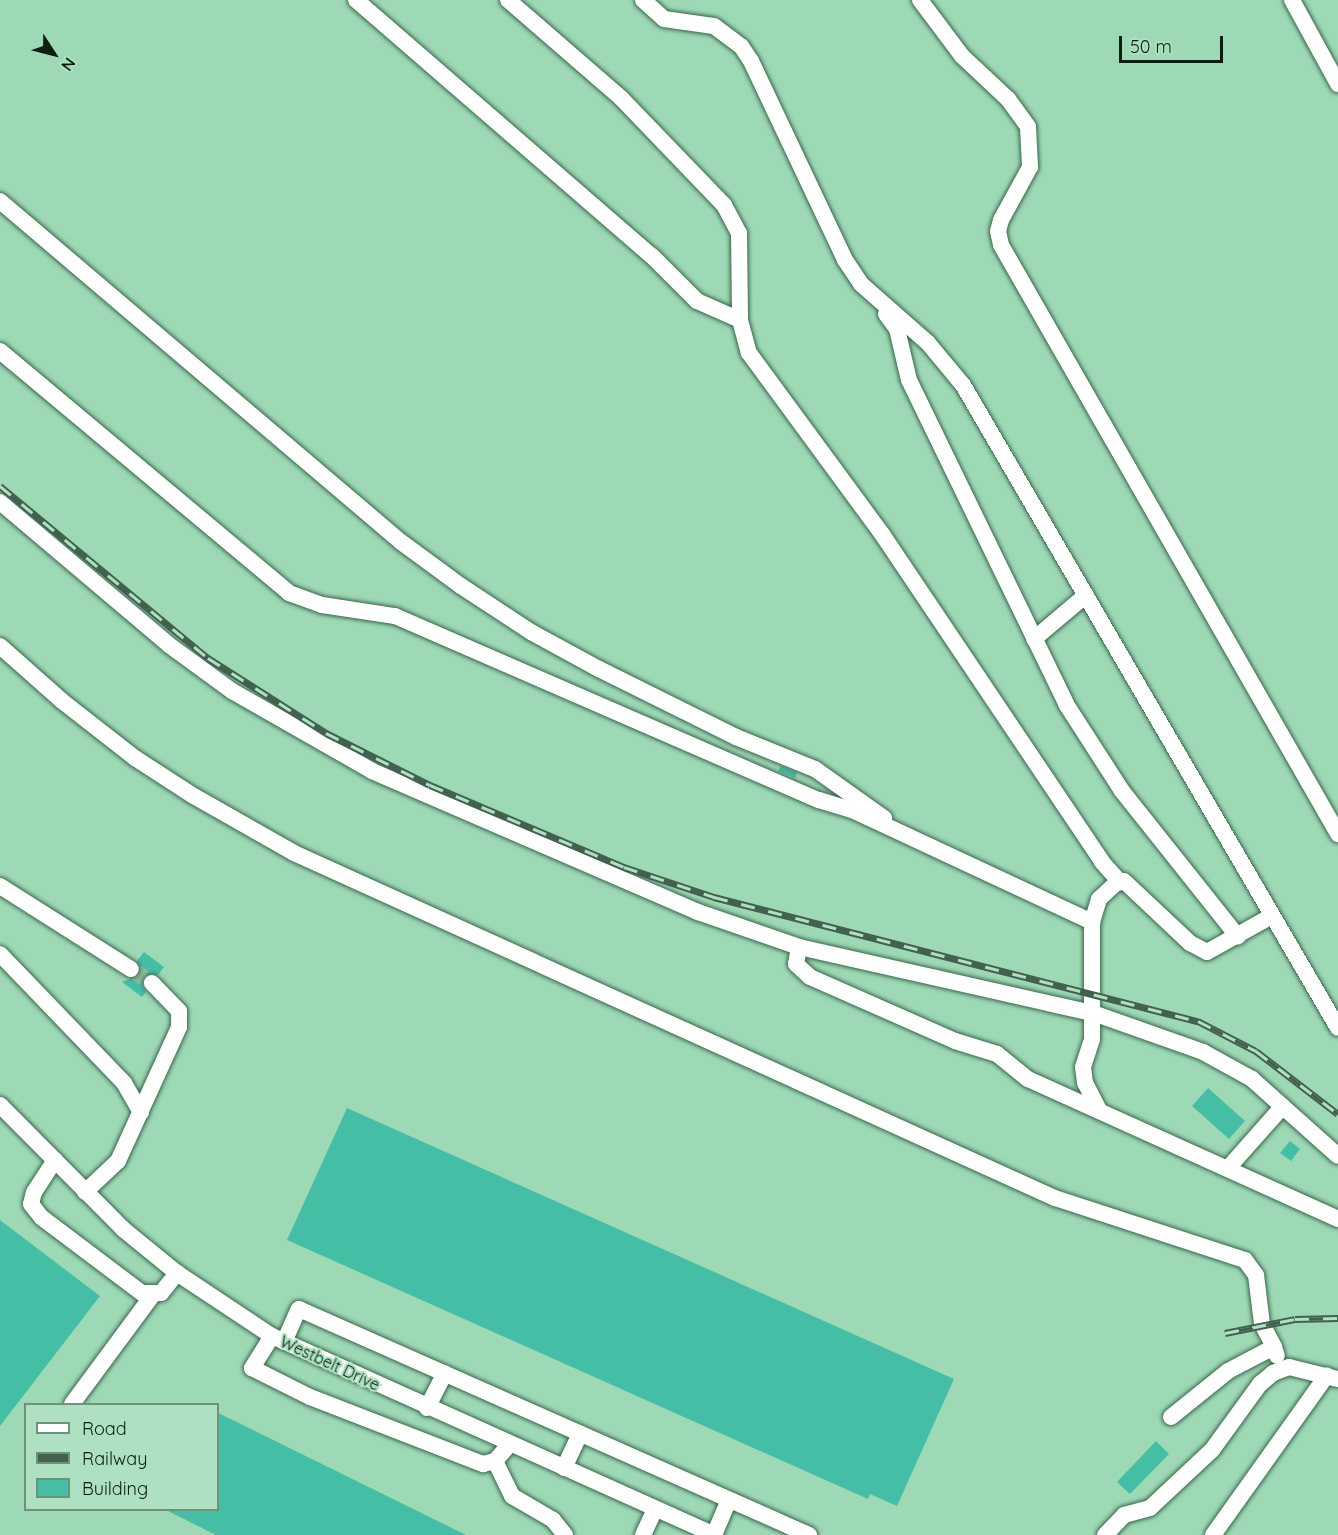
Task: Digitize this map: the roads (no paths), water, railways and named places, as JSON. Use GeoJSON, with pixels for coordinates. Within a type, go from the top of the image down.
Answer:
{"type":"FeatureCollection","features":[{"type":"Feature","properties":{"kind":"street"},"geometry":{"type":"LineString","coordinates":[[356,0],[652,255],[697,301],[740,320]]}},
{"type":"Feature","properties":{"kind":"street"},"geometry":{"type":"LineString","coordinates":[[508,0],[621,98],[724,205],[739,233],[740,320],[749,353],[882,534],[1102,862],[1120,882],[1134,887],[1199,949],[1215,950],[1270,917]]}},
{"type":"Feature","properties":{"kind":"street"},"geometry":{"type":"LineString","coordinates":[[643,0],[664,19],[714,26],[741,46],[845,260],[861,284],[881,305],[948,363],[1086,595],[1270,917],[1338,1028]]}},
{"type":"Feature","properties":{"kind":"street"},"geometry":{"type":"LineString","coordinates":[[920,0],[962,56],[1008,99],[1028,126],[1030,167],[1001,220],[998,231],[1001,245],[1338,834]]}},
{"type":"Feature","properties":{"kind":"street"},"geometry":{"type":"LineString","coordinates":[[1292,0],[1334,66],[1338,84]]}},
{"type":"Feature","properties":{"kind":"street"},"geometry":{"type":"LineString","coordinates":[[0,201],[401,542],[461,586],[531,632],[599,669],[736,737],[815,769],[908,836]]}},
{"type":"Feature","properties":{"kind":"street"},"geometry":{"type":"LineString","coordinates":[[881,305],[897,329],[909,380],[1034,639],[1095,753],[1238,937]]}},
{"type":"Feature","properties":{"kind":"street"},"geometry":{"type":"LineString","coordinates":[[0,351],[288,593],[322,605],[395,616],[908,836],[1092,922]]}},
{"type":"Feature","properties":{"kind":"street"},"geometry":{"type":"LineString","coordinates":[[0,502],[169,645],[296,730],[453,809],[698,912],[799,947],[1093,1013],[1223,1061],[1282,1106],[1338,1156]]}},
{"type":"Feature","properties":{"kind":"street"},"geometry":{"type":"LineString","coordinates":[[1034,639],[1086,595]]}},
{"type":"Feature","properties":{"kind":"street"},"geometry":{"type":"LineString","coordinates":[[0,645],[62,701],[135,758],[200,801],[294,853],[1055,1198],[1245,1260],[1256,1275],[1262,1324],[1278,1358],[1289,1367],[1333,1377],[1213,1535]]}},
{"type":"Feature","properties":{"kind":"street"},"geometry":{"type":"LineString","coordinates":[[1099,1110],[1083,1075],[1092,1039],[1092,922],[1099,899],[1120,882]]}},
{"type":"Feature","properties":{"kind":"street"},"geometry":{"type":"LineString","coordinates":[[0,886],[131,969]]}},
{"type":"Feature","properties":{"kind":"street"},"geometry":{"type":"LineString","coordinates":[[799,947],[796,964],[804,974],[955,1041],[988,1050],[1028,1079],[1229,1167],[1338,1219]]}},
{"type":"Feature","properties":{"kind":"street"},"geometry":{"type":"LineString","coordinates":[[0,954],[124,1083],[141,1113]]}},
{"type":"Feature","properties":{"kind":"street"},"geometry":{"type":"LineString","coordinates":[[86,1192],[118,1161],[178,1027],[179,1011],[152,983]]}},
{"type":"Feature","properties":{"kind":"street","name":"Westbelt Drive"},"geometry":{"type":"LineString","coordinates":[[0,1105],[86,1192],[177,1273],[278,1339],[427,1408],[715,1535]]}},
{"type":"Feature","properties":{"kind":"street"},"geometry":{"type":"LineString","coordinates":[[1229,1167],[1282,1106]]}},
{"type":"Feature","properties":{"kind":"street"},"geometry":{"type":"LineString","coordinates":[[55,1160],[44,1172],[31,1204],[41,1218],[147,1294],[161,1293],[177,1273]]}},
{"type":"Feature","properties":{"kind":"street"},"geometry":{"type":"LineString","coordinates":[[73,1403],[147,1294]]}},
{"type":"Feature","properties":{"kind":"street"},"geometry":{"type":"LineString","coordinates":[[510,1444],[495,1461],[483,1464],[271,1379],[252,1368],[278,1339],[299,1309],[809,1535]]}},
{"type":"Feature","properties":{"kind":"street"},"geometry":{"type":"LineString","coordinates":[[1171,1417],[1228,1371],[1274,1347]]}},
{"type":"Feature","properties":{"kind":"street"},"geometry":{"type":"LineString","coordinates":[[1105,1535],[1124,1515],[1149,1508],[1212,1450],[1260,1384],[1289,1367]]}},
{"type":"Feature","properties":{"kind":"street"},"geometry":{"type":"LineString","coordinates":[[427,1408],[445,1373]]}},
{"type":"Feature","properties":{"kind":"street"},"geometry":{"type":"LineString","coordinates":[[564,1468],[580,1433]]}},
{"type":"Feature","properties":{"kind":"street"},"geometry":{"type":"LineString","coordinates":[[495,1461],[512,1496],[553,1521],[565,1535]]}},
{"type":"Feature","properties":{"kind":"street"},"geometry":{"type":"LineString","coordinates":[[715,1535],[729,1500]]}},
{"type":"Feature","properties":{"kind":"street"},"geometry":{"type":"LineString","coordinates":[[644,1535],[655,1509]]}},
{"type":"Feature","properties":{"kind":"tunnel"},"geometry":{"type":"LineString","coordinates":[[131,969],[152,983]]}},
{"type":"Feature","properties":{"kind":"railway"},"geometry":{"type":"LineString","coordinates":[[0,486],[208,658],[326,733],[430,785],[624,867],[714,897],[1198,1021],[1256,1051],[1338,1114]]}},
{"type":"Feature","properties":{"kind":"railway"},"geometry":{"type":"LineString","coordinates":[[1225,1333],[1295,1319],[1338,1318]]}}]}
